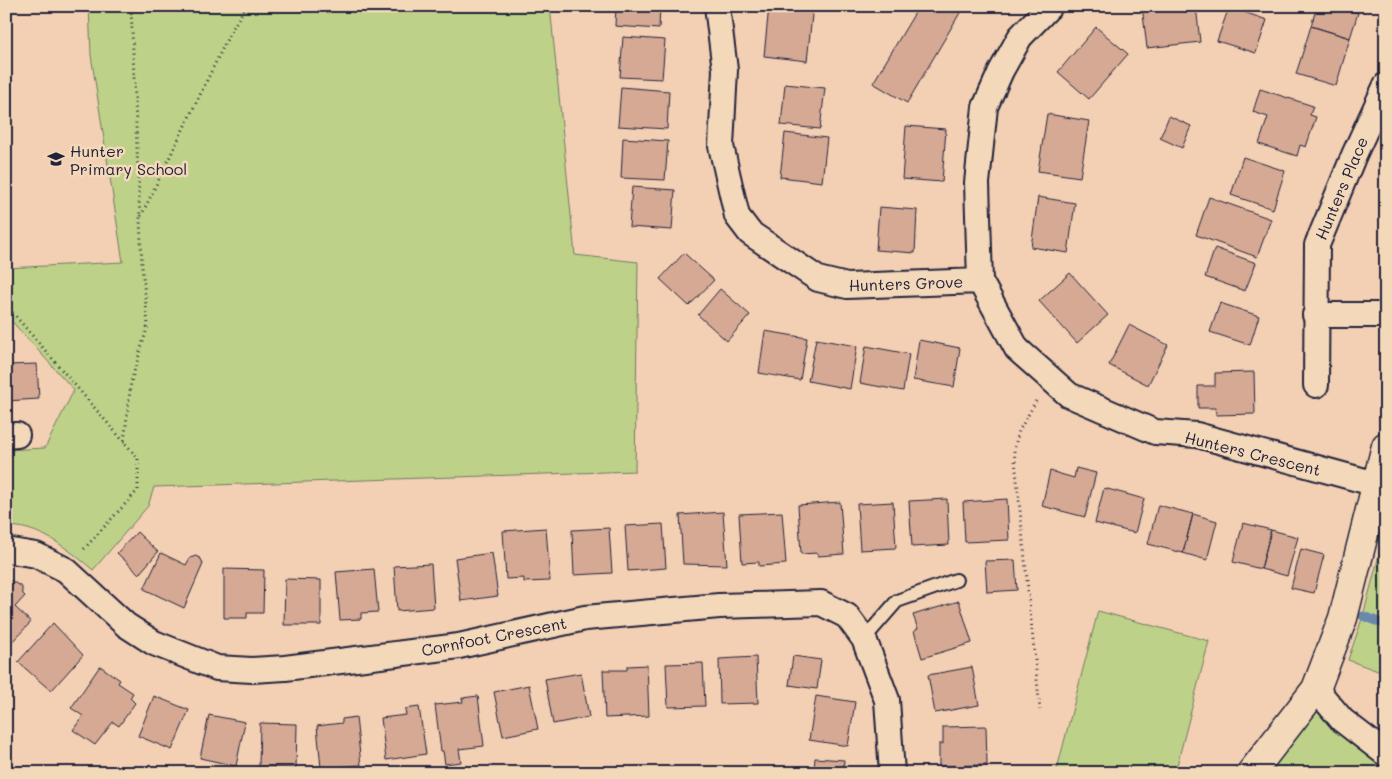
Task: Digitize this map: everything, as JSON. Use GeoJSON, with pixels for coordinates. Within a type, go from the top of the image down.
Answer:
{"type":"FeatureCollection","features":[{"type":"Feature","properties":{"kind":"street","name":"Hunters Grove"},"geometry":{"type":"LineString","coordinates":[[717,6],[725,70],[721,146],[737,216],[750,233],[818,279],[847,286],[980,281]]}},
{"type":"Feature","properties":{"kind":"street","name":"Hunters Crescent"},"geometry":{"type":"LineString","coordinates":[[1050,6],[1020,36],[1000,71],[985,107],[977,183],[980,281],[1017,349],[1069,395],[1155,432],[1197,435],[1376,484]]}},
{"type":"Feature","properties":{"kind":"street","name":"Hunters Place"},"geometry":{"type":"LineString","coordinates":[[1316,385],[1315,314],[1317,245],[1354,155],[1386,85]]}},
{"type":"Feature","properties":{"kind":"street"},"geometry":{"type":"LineString","coordinates":[[1315,314],[1380,316]]}},
{"type":"Feature","properties":{"kind":"street"},"geometry":{"type":"LineString","coordinates":[[1251,773],[1316,689],[1343,618],[1386,446]]}},
{"type":"Feature","properties":{"kind":"street","name":"Cornfoot Crescent"},"geometry":{"type":"LineString","coordinates":[[6,550],[36,555],[66,570],[126,625],[147,638],[217,668],[252,670],[285,668],[459,646],[585,618],[719,606],[786,602],[822,603],[847,616],[864,639],[887,700],[892,773]]}},
{"type":"Feature","properties":{"kind":"street"},"geometry":{"type":"LineString","coordinates":[[1316,689],[1342,720],[1386,754]]}},
{"type":"Feature","properties":{"kind":"lane"},"geometry":{"type":"LineString","coordinates":[[864,639],[897,601],[956,580]]}},
{"type":"Feature","properties":{"kind":"path"},"geometry":{"type":"LineString","coordinates":[[124,442],[131,382],[148,325],[142,266],[132,6]]}},
{"type":"Feature","properties":{"kind":"path"},"geometry":{"type":"LineString","coordinates":[[141,216],[231,31],[246,6]]}},
{"type":"Feature","properties":{"kind":"path"},"geometry":{"type":"LineString","coordinates":[[6,305],[138,458],[138,490],[66,570]]}},
{"type":"Feature","properties":{"kind":"path"},"geometry":{"type":"LineString","coordinates":[[1040,710],[1014,450],[1024,419],[1050,379]]}},
{"type":"Feature","properties":{"kind":"green space"},"geometry":{"type":"Polygon","coordinates":[[[89,6],[550,6],[575,255],[638,262],[635,471],[154,487],[148,506],[93,570],[74,554],[42,534],[19,527],[6,526],[6,450],[45,448],[74,390],[6,315],[6,268],[123,262],[91,55],[89,6]]]}},
{"type":"Feature","properties":{"kind":"green space"},"geometry":{"type":"Polygon","coordinates":[[[1386,529],[1386,674],[1348,660],[1363,616],[1386,529]]]}},
{"type":"Feature","properties":{"kind":"green space"},"geometry":{"type":"Polygon","coordinates":[[[1098,611],[1209,641],[1175,773],[1056,773],[1098,611]]]}},
{"type":"Feature","properties":{"kind":"green space"},"geometry":{"type":"Polygon","coordinates":[[[1316,689],[1386,743],[1386,773],[1251,773],[1316,689]]]}},
{"type":"Feature","properties":{"kind":"building"},"geometry":{"type":"Polygon","coordinates":[[[616,6],[660,6],[659,29],[615,26],[616,6]]]}},
{"type":"Feature","properties":{"kind":"building"},"geometry":{"type":"Polygon","coordinates":[[[769,6],[813,6],[807,61],[764,56],[769,6]]]}},
{"type":"Feature","properties":{"kind":"building"},"geometry":{"type":"Polygon","coordinates":[[[919,6],[964,6],[907,103],[873,83],[919,6]]]}},
{"type":"Feature","properties":{"kind":"building"},"geometry":{"type":"Polygon","coordinates":[[[1142,6],[1196,6],[1200,42],[1147,48],[1142,6]]]}},
{"type":"Feature","properties":{"kind":"building"},"geometry":{"type":"Polygon","coordinates":[[[1317,6],[1337,6],[1358,13],[1350,38],[1311,26],[1317,6]]]}},
{"type":"Feature","properties":{"kind":"building"},"geometry":{"type":"Polygon","coordinates":[[[1229,7],[1267,20],[1256,53],[1217,41],[1229,7]]]}},
{"type":"Feature","properties":{"kind":"building"},"geometry":{"type":"Polygon","coordinates":[[[1311,26],[1350,38],[1336,86],[1296,74],[1311,26]]]}},
{"type":"Feature","properties":{"kind":"building"},"geometry":{"type":"Polygon","coordinates":[[[1096,27],[1128,54],[1089,99],[1058,72],[1096,27]]]}},
{"type":"Feature","properties":{"kind":"building"},"geometry":{"type":"Polygon","coordinates":[[[623,37],[665,40],[662,79],[620,77],[623,37]]]}},
{"type":"Feature","properties":{"kind":"building"},"geometry":{"type":"Polygon","coordinates":[[[785,84],[825,88],[820,129],[781,125],[785,84]]]}},
{"type":"Feature","properties":{"kind":"building"},"geometry":{"type":"Polygon","coordinates":[[[621,87],[669,91],[667,129],[618,126],[621,87]]]}},
{"type":"Feature","properties":{"kind":"building"},"geometry":{"type":"Polygon","coordinates":[[[1260,89],[1313,106],[1310,115],[1316,117],[1306,147],[1300,145],[1297,156],[1259,144],[1268,117],[1253,112],[1260,89]]]}},
{"type":"Feature","properties":{"kind":"building"},"geometry":{"type":"Polygon","coordinates":[[[1047,114],[1089,121],[1080,177],[1038,171],[1047,114]]]}},
{"type":"Feature","properties":{"kind":"building"},"geometry":{"type":"Polygon","coordinates":[[[1169,116],[1191,126],[1182,148],[1160,138],[1169,116]]]}},
{"type":"Feature","properties":{"kind":"building"},"geometry":{"type":"Polygon","coordinates":[[[906,126],[946,129],[942,182],[902,179],[906,126]]]}},
{"type":"Feature","properties":{"kind":"building"},"geometry":{"type":"Polygon","coordinates":[[[785,133],[827,138],[822,182],[780,177],[785,133]]]}},
{"type":"Feature","properties":{"kind":"building"},"geometry":{"type":"Polygon","coordinates":[[[623,138],[668,141],[665,180],[621,178],[623,138]]]}},
{"type":"Feature","properties":{"kind":"building"},"geometry":{"type":"Polygon","coordinates":[[[1243,157],[1285,171],[1273,209],[1231,195],[1243,157]]]}},
{"type":"Feature","properties":{"kind":"building"},"geometry":{"type":"Polygon","coordinates":[[[632,187],[675,190],[672,230],[629,227],[632,187]]]}},
{"type":"Feature","properties":{"kind":"building"},"geometry":{"type":"Polygon","coordinates":[[[1038,197],[1075,203],[1068,253],[1031,247],[1038,197]]]}},
{"type":"Feature","properties":{"kind":"building"},"geometry":{"type":"Polygon","coordinates":[[[1209,197],[1271,219],[1257,257],[1196,235],[1209,197]]]}},
{"type":"Feature","properties":{"kind":"building"},"geometry":{"type":"Polygon","coordinates":[[[879,207],[917,210],[915,253],[876,250],[879,207]]]}},
{"type":"Feature","properties":{"kind":"building"},"geometry":{"type":"Polygon","coordinates":[[[1215,248],[1256,263],[1245,291],[1205,277],[1215,248]]]}},
{"type":"Feature","properties":{"kind":"building"},"geometry":{"type":"Polygon","coordinates":[[[684,253],[714,280],[689,306],[660,279],[684,253]]]}},
{"type":"Feature","properties":{"kind":"building"},"geometry":{"type":"Polygon","coordinates":[[[1070,273],[1108,315],[1077,343],[1039,301],[1070,273]]]}},
{"type":"Feature","properties":{"kind":"building"},"geometry":{"type":"Polygon","coordinates":[[[720,289],[750,315],[727,341],[698,315],[720,289]]]}},
{"type":"Feature","properties":{"kind":"building"},"geometry":{"type":"Polygon","coordinates":[[[1220,303],[1259,316],[1250,345],[1210,332],[1220,303]]]}},
{"type":"Feature","properties":{"kind":"building"},"geometry":{"type":"Polygon","coordinates":[[[1129,325],[1168,345],[1148,385],[1109,365],[1129,325]]]}},
{"type":"Feature","properties":{"kind":"building"},"geometry":{"type":"Polygon","coordinates":[[[765,331],[807,338],[800,380],[759,373],[765,331]]]}},
{"type":"Feature","properties":{"kind":"building"},"geometry":{"type":"Polygon","coordinates":[[[816,339],[857,346],[850,389],[808,381],[816,339]]]}},
{"type":"Feature","properties":{"kind":"building"},"geometry":{"type":"Polygon","coordinates":[[[919,340],[960,348],[954,387],[913,380],[919,340]]]}},
{"type":"Feature","properties":{"kind":"building"},"geometry":{"type":"Polygon","coordinates":[[[866,346],[909,354],[903,391],[860,383],[866,346]]]}},
{"type":"Feature","properties":{"kind":"building"},"geometry":{"type":"Polygon","coordinates":[[[37,364],[39,399],[6,401],[6,365],[37,364]]]}},
{"type":"Feature","properties":{"kind":"building"},"geometry":{"type":"Polygon","coordinates":[[[1254,372],[1255,414],[1216,415],[1215,408],[1198,408],[1198,386],[1215,386],[1215,373],[1254,372]]]}},
{"type":"Feature","properties":{"kind":"building"},"geometry":{"type":"Polygon","coordinates":[[[1076,468],[1096,473],[1085,517],[1042,506],[1050,471],[1074,478],[1076,468]]]}},
{"type":"Feature","properties":{"kind":"building"},"geometry":{"type":"Polygon","coordinates":[[[1104,488],[1144,499],[1135,533],[1095,523],[1104,488]]]}},
{"type":"Feature","properties":{"kind":"building"},"geometry":{"type":"Polygon","coordinates":[[[947,499],[949,545],[912,547],[909,501],[947,499]]]}},
{"type":"Feature","properties":{"kind":"building"},"geometry":{"type":"Polygon","coordinates":[[[1007,499],[1009,540],[965,542],[963,502],[1007,499]]]}},
{"type":"Feature","properties":{"kind":"building"},"geometry":{"type":"Polygon","coordinates":[[[840,502],[844,554],[818,556],[818,553],[801,554],[798,505],[840,502]]]}},
{"type":"Feature","properties":{"kind":"building"},"geometry":{"type":"Polygon","coordinates":[[[893,502],[896,548],[860,550],[857,504],[893,502]]]}},
{"type":"Feature","properties":{"kind":"building"},"geometry":{"type":"Polygon","coordinates":[[[1158,505],[1193,514],[1183,553],[1148,544],[1158,505]]]}},
{"type":"Feature","properties":{"kind":"building"},"geometry":{"type":"Polygon","coordinates":[[[723,512],[727,565],[683,564],[680,515],[723,512]]]}},
{"type":"Feature","properties":{"kind":"building"},"geometry":{"type":"Polygon","coordinates":[[[782,512],[786,564],[759,566],[759,562],[742,563],[739,514],[782,512]]]}},
{"type":"Feature","properties":{"kind":"building"},"geometry":{"type":"Polygon","coordinates":[[[1193,514],[1217,521],[1207,560],[1183,553],[1193,514]]]}},
{"type":"Feature","properties":{"kind":"building"},"geometry":{"type":"Polygon","coordinates":[[[1243,523],[1271,530],[1261,569],[1233,562],[1243,523]]]}},
{"type":"Feature","properties":{"kind":"building"},"geometry":{"type":"Polygon","coordinates":[[[663,524],[666,568],[628,571],[625,526],[663,524]]]}},
{"type":"Feature","properties":{"kind":"building"},"geometry":{"type":"Polygon","coordinates":[[[546,528],[550,581],[524,582],[524,578],[506,579],[503,531],[546,528]]]}},
{"type":"Feature","properties":{"kind":"building"},"geometry":{"type":"Polygon","coordinates":[[[609,528],[612,573],[574,575],[572,530],[609,528]]]}},
{"type":"Feature","properties":{"kind":"building"},"geometry":{"type":"Polygon","coordinates":[[[1271,530],[1298,537],[1287,576],[1261,569],[1271,530]]]}},
{"type":"Feature","properties":{"kind":"building"},"geometry":{"type":"Polygon","coordinates":[[[137,532],[158,552],[139,574],[117,553],[137,532]]]}},
{"type":"Feature","properties":{"kind":"building"},"geometry":{"type":"Polygon","coordinates":[[[1301,549],[1324,555],[1314,593],[1291,588],[1301,549]]]}},
{"type":"Feature","properties":{"kind":"building"},"geometry":{"type":"Polygon","coordinates":[[[161,553],[186,565],[190,558],[196,556],[201,559],[203,564],[184,608],[144,589],[161,553]]]}},
{"type":"Feature","properties":{"kind":"building"},"geometry":{"type":"Polygon","coordinates":[[[492,553],[498,596],[461,601],[455,558],[492,553]]]}},
{"type":"Feature","properties":{"kind":"building"},"geometry":{"type":"Polygon","coordinates":[[[1015,560],[1017,590],[987,592],[985,561],[1015,560]]]}},
{"type":"Feature","properties":{"kind":"building"},"geometry":{"type":"Polygon","coordinates":[[[431,564],[434,608],[397,611],[394,566],[431,564]]]}},
{"type":"Feature","properties":{"kind":"building"},"geometry":{"type":"Polygon","coordinates":[[[224,569],[264,570],[263,613],[247,613],[247,618],[224,618],[224,569]]]}},
{"type":"Feature","properties":{"kind":"building"},"geometry":{"type":"Polygon","coordinates":[[[374,569],[378,612],[361,613],[361,619],[340,620],[336,572],[374,569]]]}},
{"type":"Feature","properties":{"kind":"building"},"geometry":{"type":"Polygon","coordinates":[[[6,578],[22,587],[22,593],[25,596],[15,607],[31,622],[8,646],[6,578]]]}},
{"type":"Feature","properties":{"kind":"building"},"geometry":{"type":"Polygon","coordinates":[[[285,579],[321,580],[321,625],[284,625],[285,579]]]}},
{"type":"Feature","properties":{"kind":"building"},"geometry":{"type":"Polygon","coordinates":[[[959,601],[972,643],[922,658],[914,631],[918,629],[913,615],[959,601]]]}},
{"type":"Feature","properties":{"kind":"building"},"geometry":{"type":"Polygon","coordinates":[[[53,623],[83,655],[51,691],[18,662],[53,623]]]}},
{"type":"Feature","properties":{"kind":"building"},"geometry":{"type":"Polygon","coordinates":[[[793,656],[821,660],[817,689],[789,685],[793,656]]]}},
{"type":"Feature","properties":{"kind":"building"},"geometry":{"type":"Polygon","coordinates":[[[756,657],[758,703],[720,704],[719,659],[756,657]]]}},
{"type":"Feature","properties":{"kind":"building"},"geometry":{"type":"Polygon","coordinates":[[[703,663],[705,706],[668,707],[666,664],[703,663]]]}},
{"type":"Feature","properties":{"kind":"building"},"geometry":{"type":"Polygon","coordinates":[[[647,665],[649,716],[605,718],[603,670],[627,670],[627,666],[647,665]]]}},
{"type":"Feature","properties":{"kind":"building"},"geometry":{"type":"Polygon","coordinates":[[[100,666],[120,680],[118,683],[133,693],[130,698],[135,703],[119,726],[113,722],[95,745],[73,730],[83,716],[71,708],[100,666]]]}},
{"type":"Feature","properties":{"kind":"building"},"geometry":{"type":"Polygon","coordinates":[[[972,667],[979,705],[935,713],[928,675],[972,667]]]}},
{"type":"Feature","properties":{"kind":"building"},"geometry":{"type":"Polygon","coordinates":[[[581,673],[589,717],[553,724],[545,679],[581,673]]]}},
{"type":"Feature","properties":{"kind":"building"},"geometry":{"type":"Polygon","coordinates":[[[529,685],[538,729],[503,736],[494,692],[529,685]]]}},
{"type":"Feature","properties":{"kind":"building"},"geometry":{"type":"Polygon","coordinates":[[[154,696],[189,710],[172,750],[138,736],[154,696]]]}},
{"type":"Feature","properties":{"kind":"building"},"geometry":{"type":"Polygon","coordinates":[[[478,696],[484,746],[459,749],[461,762],[445,764],[443,751],[441,751],[435,705],[463,702],[462,698],[478,696]]]}},
{"type":"Feature","properties":{"kind":"building"},"geometry":{"type":"Polygon","coordinates":[[[816,696],[855,702],[848,746],[809,740],[816,696]]]}},
{"type":"Feature","properties":{"kind":"building"},"geometry":{"type":"Polygon","coordinates":[[[419,707],[426,754],[386,760],[381,718],[406,715],[405,709],[419,707]]]}},
{"type":"Feature","properties":{"kind":"building"},"geometry":{"type":"Polygon","coordinates":[[[209,715],[245,722],[236,766],[200,758],[209,715]]]}},
{"type":"Feature","properties":{"kind":"building"},"geometry":{"type":"Polygon","coordinates":[[[356,717],[361,765],[321,768],[317,726],[342,723],[342,719],[356,717]]]}},
{"type":"Feature","properties":{"kind":"building"},"geometry":{"type":"Polygon","coordinates":[[[260,723],[297,724],[296,768],[259,767],[260,723]]]}},
{"type":"Feature","properties":{"kind":"building"},"geometry":{"type":"Polygon","coordinates":[[[986,726],[987,765],[939,766],[939,744],[943,744],[943,727],[986,726]]]}},
{"type":"Feature","properties":{"kind":"building"},"geometry":{"type":"Polygon","coordinates":[[[815,758],[844,760],[843,773],[799,773],[799,770],[814,771],[815,758]]]}},
{"type":"Feature","properties":{"kind":"waterway"},"geometry":{"type":"LineString","coordinates":[[1363,616],[1386,625]]}},
{"type":"Feature","properties":{"kind":"place","name":"Hunter Primary School"},"geometry":{"type":"Point","coordinates":[56,159]}}]}
